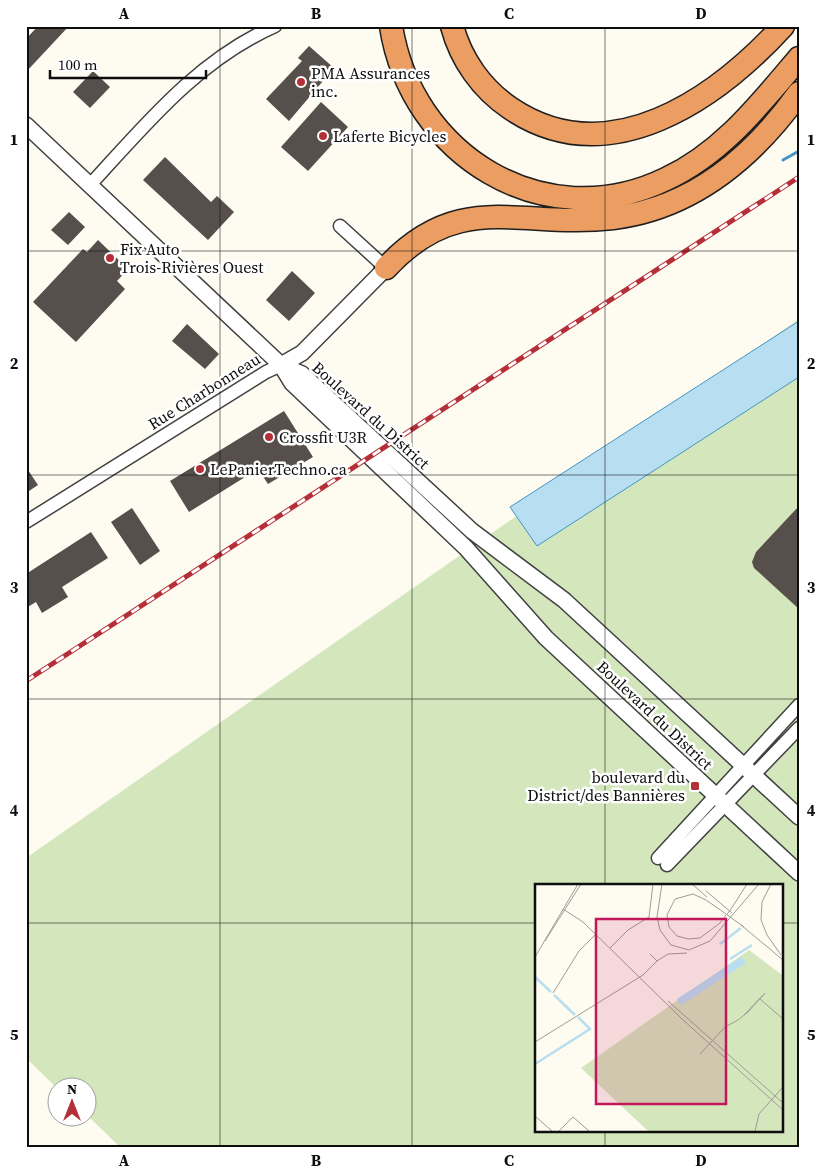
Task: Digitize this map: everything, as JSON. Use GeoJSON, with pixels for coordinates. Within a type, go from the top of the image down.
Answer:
{"type":"FeatureCollection","features":[{"type":"Feature","properties":{"kind":"highway"},"geometry":{"type":"LineString","coordinates":[[391,26],[399,62],[410,88],[428,119],[446,140],[474,164],[499,178],[532,190],[567,197],[597,198],[628,193],[657,184],[684,170],[731,134],[799,58]]}},
{"type":"Feature","properties":{"kind":"highway"},"geometry":{"type":"LineString","coordinates":[[452,26],[462,52],[472,70],[486,88],[507,105],[524,116],[554,128],[595,132],[638,127],[686,107],[736,73],[783,26]]}},
{"type":"Feature","properties":{"kind":"highway"},"geometry":{"type":"LineString","coordinates":[[386,268],[405,248],[421,236],[456,222],[488,217],[604,219],[640,213],[668,205],[710,184],[741,160],[765,137],[799,93]]}},
{"type":"Feature","properties":{"kind":"street"},"geometry":{"type":"LineString","coordinates":[[90,185],[182,86],[230,50],[275,26]]}},
{"type":"Feature","properties":{"kind":"street","name":"Rue Charbonneau"},"geometry":{"type":"LineString","coordinates":[[26,125],[281,365],[266,372],[26,522]]}},
{"type":"Feature","properties":{"kind":"street"},"geometry":{"type":"LineString","coordinates":[[281,365],[302,353],[386,268],[340,226]]}},
{"type":"Feature","properties":{"kind":"street","name":"Boulevard du District"},"geometry":{"type":"LineString","coordinates":[[281,365],[298,372],[472,531],[564,600],[799,817]]}},
{"type":"Feature","properties":{"kind":"street","name":"Boulevard du District"},"geometry":{"type":"LineString","coordinates":[[281,365],[292,383],[466,548],[536,628],[799,873]]}},
{"type":"Feature","properties":{"kind":"street"},"geometry":{"type":"LineString","coordinates":[[720,800],[739,790],[748,771],[799,704]]}},
{"type":"Feature","properties":{"kind":"street"},"geometry":{"type":"LineString","coordinates":[[663,862],[720,800],[730,779],[748,771],[799,728]]}},
{"type":"Feature","properties":{"kind":"green space"},"geometry":{"type":"Polygon","coordinates":[[[799,319],[799,1148],[121,1148],[98,1126],[98,1076],[48,1076],[48,1079],[26,1058],[26,858],[799,319]]]}},
{"type":"Feature","properties":{"kind":"water"},"geometry":{"type":"Polygon","coordinates":[[[799,321],[799,377],[537,546],[510,507],[799,321]]]}},
{"type":"Feature","properties":{"kind":"building"},"geometry":{"type":"Polygon","coordinates":[[[38,26],[69,26],[26,72],[26,39],[38,26]]]}},
{"type":"Feature","properties":{"kind":"building"},"geometry":{"type":"Polygon","coordinates":[[[309,46],[334,68],[289,121],[266,99],[302,61],[298,58],[309,46]]]}},
{"type":"Feature","properties":{"kind":"building"},"geometry":{"type":"Polygon","coordinates":[[[93,71],[110,87],[90,108],[73,92],[93,71]]]}},
{"type":"Feature","properties":{"kind":"building"},"geometry":{"type":"Polygon","coordinates":[[[321,102],[348,127],[308,171],[281,147],[321,102]]]}},
{"type":"Feature","properties":{"kind":"building"},"geometry":{"type":"Polygon","coordinates":[[[165,157],[211,202],[217,196],[234,212],[208,240],[143,180],[165,157]]]}},
{"type":"Feature","properties":{"kind":"building"},"geometry":{"type":"Polygon","coordinates":[[[69,212],[85,227],[68,245],[51,230],[69,212]]]}},
{"type":"Feature","properties":{"kind":"building"},"geometry":{"type":"Polygon","coordinates":[[[98,240],[128,269],[117,281],[125,289],[76,342],[33,302],[83,249],[87,252],[98,240]]]}},
{"type":"Feature","properties":{"kind":"building"},"geometry":{"type":"Polygon","coordinates":[[[292,271],[315,293],[289,321],[266,300],[292,271]]]}},
{"type":"Feature","properties":{"kind":"building"},"geometry":{"type":"Polygon","coordinates":[[[187,324],[219,354],[205,369],[172,341],[187,324]]]}},
{"type":"Feature","properties":{"kind":"building"},"geometry":{"type":"Polygon","coordinates":[[[284,411],[313,457],[268,484],[258,469],[189,512],[170,481],[284,411]]]}},
{"type":"Feature","properties":{"kind":"building"},"geometry":{"type":"Polygon","coordinates":[[[26,467],[38,485],[26,493],[26,467]]]}},
{"type":"Feature","properties":{"kind":"building"},"geometry":{"type":"Polygon","coordinates":[[[799,506],[799,609],[754,568],[752,562],[756,552],[799,506]]]}},
{"type":"Feature","properties":{"kind":"building"},"geometry":{"type":"Polygon","coordinates":[[[132,508],[160,551],[140,565],[111,522],[132,508]]]}},
{"type":"Feature","properties":{"kind":"building"},"geometry":{"type":"Polygon","coordinates":[[[91,532],[108,558],[62,587],[68,597],[42,613],[36,602],[26,608],[26,574],[91,532]]]}},
{"type":"Feature","properties":{"kind":"waterway"},"geometry":{"type":"LineString","coordinates":[[783,160],[799,151]]}},
{"type":"Feature","properties":{"kind":"railway"},"geometry":{"type":"LineString","coordinates":[[26,681],[799,177]]}},
{"type":"Feature","properties":{"kind":"place","name":"PMA Assurances inc."},"geometry":{"type":"Point","coordinates":[301,82]}},
{"type":"Feature","properties":{"kind":"place","name":"Laferte Bicycles"},"geometry":{"type":"Point","coordinates":[323,136]}},
{"type":"Feature","properties":{"kind":"place","name":"Fix Auto Trois-Rivières Ouest"},"geometry":{"type":"Point","coordinates":[110,258]}},
{"type":"Feature","properties":{"kind":"place","name":"Crossfit U3R"},"geometry":{"type":"Point","coordinates":[269,437]}},
{"type":"Feature","properties":{"kind":"place","name":"LePanierTechno.ca"},"geometry":{"type":"Point","coordinates":[200,469]}},
{"type":"Feature","properties":{"kind":"place","name":"boulevard du District/des Bannières"},"geometry":{"type":"Point","coordinates":[695,786]}}]}
